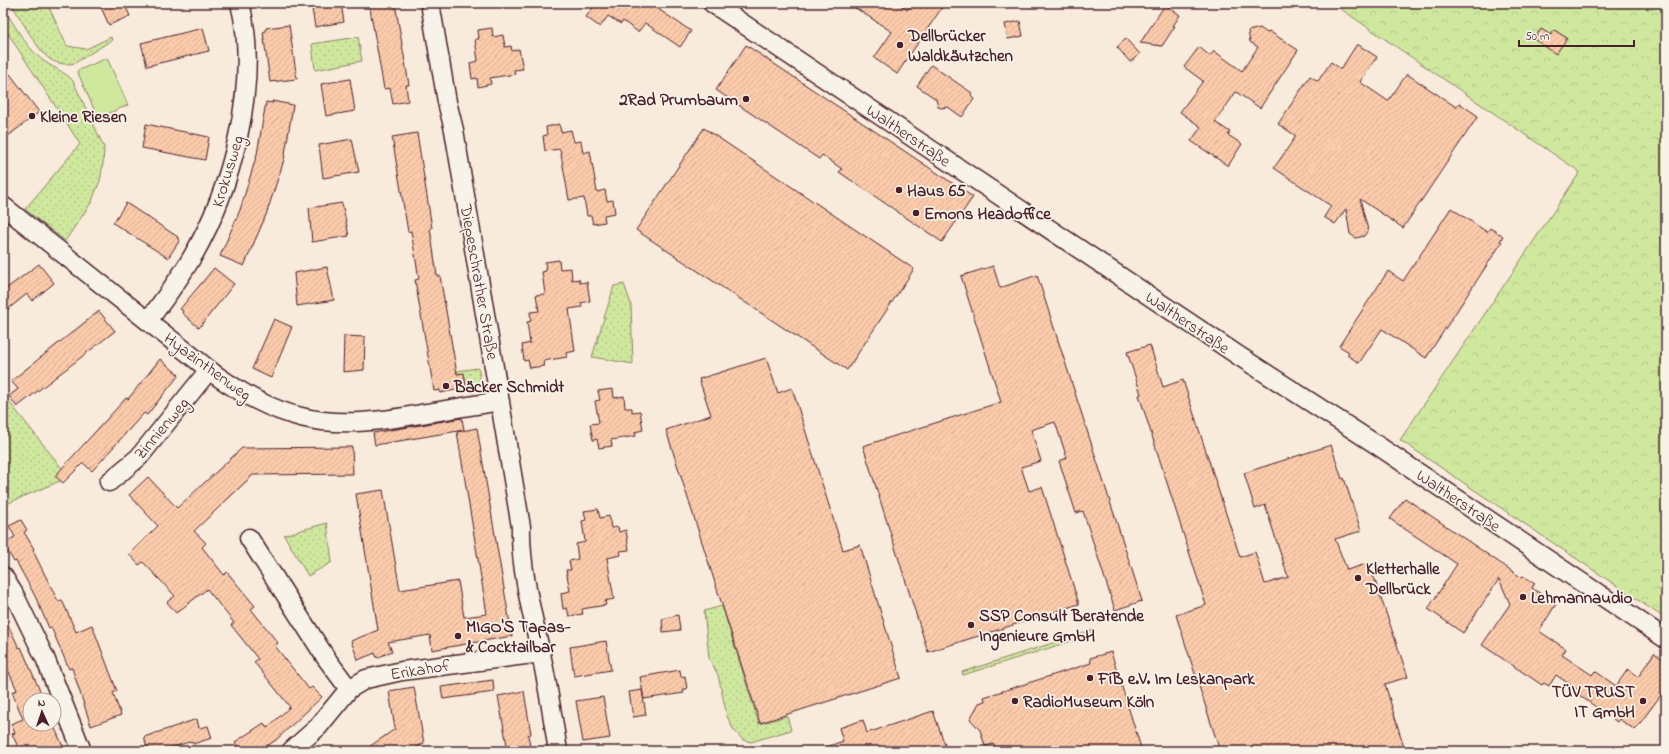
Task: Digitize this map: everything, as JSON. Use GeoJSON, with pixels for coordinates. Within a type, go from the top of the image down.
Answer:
{"type":"FeatureCollection","features":[{"type":"Feature","properties":{"kind":"street","name":"Krokusweg"},"geometry":{"type":"LineString","coordinates":[[148,321],[192,258],[215,210],[230,169],[240,128],[247,59],[246,33],[240,3]]}},
{"type":"Feature","properties":{"kind":"street","name":"Diepeschrather Straße"},"geometry":{"type":"LineString","coordinates":[[430,3],[447,102],[454,130],[500,401],[520,527],[520,544],[534,626],[541,653],[558,751]]}},
{"type":"Feature","properties":{"kind":"street","name":"Waltherstraße"},"geometry":{"type":"LineString","coordinates":[[712,3],[1226,348],[1377,445],[1666,639]]}},
{"type":"Feature","properties":{"kind":"street","name":"Hyazinthenweg"},"geometry":{"type":"LineString","coordinates":[[3,206],[209,370],[256,401],[289,414],[335,423],[363,422],[500,401]]}},
{"type":"Feature","properties":{"kind":"street","name":"Zinnienweg"},"geometry":{"type":"LineString","coordinates":[[109,482],[139,456],[209,370]]}},
{"type":"Feature","properties":{"kind":"street"},"geometry":{"type":"LineString","coordinates":[[249,538],[326,658],[349,688]]}},
{"type":"Feature","properties":{"kind":"street"},"geometry":{"type":"LineString","coordinates":[[3,576],[14,594],[45,658],[82,751]]}},
{"type":"Feature","properties":{"kind":"street","name":"Erikahof"},"geometry":{"type":"LineString","coordinates":[[291,751],[318,727],[349,688],[366,679],[402,671],[541,653]]}},
{"type":"Feature","properties":{"kind":"green space"},"geometry":{"type":"Polygon","coordinates":[[[11,3],[47,3],[67,46],[86,49],[111,37],[112,40],[75,63],[66,64],[51,60],[41,50],[11,3]]]}},
{"type":"Feature","properties":{"kind":"green space"},"geometry":{"type":"Polygon","coordinates":[[[1332,3],[1666,3],[1666,619],[1400,440],[1580,172],[1332,3]]]}},
{"type":"Feature","properties":{"kind":"green space"},"geometry":{"type":"Polygon","coordinates":[[[3,7],[29,47],[44,61],[66,74],[73,81],[104,147],[100,181],[91,203],[65,241],[25,209],[80,144],[3,26],[3,7]]]}},
{"type":"Feature","properties":{"kind":"green space"},"geometry":{"type":"Polygon","coordinates":[[[358,37],[362,61],[315,70],[312,44],[358,37]]]}},
{"type":"Feature","properties":{"kind":"green space"},"geometry":{"type":"Polygon","coordinates":[[[107,58],[128,105],[98,118],[77,71],[107,58]]]}},
{"type":"Feature","properties":{"kind":"green space"},"geometry":{"type":"Polygon","coordinates":[[[624,284],[631,304],[633,364],[592,357],[614,286],[624,284]]]}},
{"type":"Feature","properties":{"kind":"green space"},"geometry":{"type":"Polygon","coordinates":[[[478,368],[480,382],[478,388],[472,393],[471,388],[467,389],[464,374],[457,375],[457,371],[478,368]]]}},
{"type":"Feature","properties":{"kind":"green space"},"geometry":{"type":"Polygon","coordinates":[[[3,394],[69,477],[4,505],[3,503],[3,394]]]}},
{"type":"Feature","properties":{"kind":"green space"},"geometry":{"type":"Polygon","coordinates":[[[327,523],[332,562],[308,576],[284,535],[327,523]]]}},
{"type":"Feature","properties":{"kind":"green space"},"geometry":{"type":"Polygon","coordinates":[[[722,606],[759,724],[787,716],[791,730],[751,742],[743,740],[733,729],[727,716],[718,675],[709,658],[704,611],[722,606]]]}},
{"type":"Feature","properties":{"kind":"green space"},"geometry":{"type":"Polygon","coordinates":[[[1093,630],[1094,634],[963,675],[962,672],[1093,630]]]}},
{"type":"Feature","properties":{"kind":"building"},"geometry":{"type":"Polygon","coordinates":[[[99,3],[124,3],[130,16],[109,25],[99,3]]]}},
{"type":"Feature","properties":{"kind":"building"},"geometry":{"type":"Polygon","coordinates":[[[311,3],[341,3],[344,22],[315,27],[311,3]]]}},
{"type":"Feature","properties":{"kind":"building"},"geometry":{"type":"Polygon","coordinates":[[[369,3],[395,3],[409,85],[406,85],[408,101],[393,104],[390,88],[384,89],[369,3]]]}},
{"type":"Feature","properties":{"kind":"building"},"geometry":{"type":"Polygon","coordinates":[[[589,3],[649,3],[691,31],[680,47],[645,23],[638,32],[623,21],[621,24],[608,16],[600,27],[586,17],[594,6],[589,3]]]}},
{"type":"Feature","properties":{"kind":"building","name":"Dellbrücker Waldkäutzchen"},"geometry":{"type":"Polygon","coordinates":[[[848,3],[898,3],[907,10],[912,3],[945,3],[897,74],[874,58],[892,32],[848,3]]]}},
{"type":"Feature","properties":{"kind":"building"},"geometry":{"type":"Polygon","coordinates":[[[1165,5],[1180,15],[1162,46],[1140,43],[1165,5]]]}},
{"type":"Feature","properties":{"kind":"building"},"geometry":{"type":"Polygon","coordinates":[[[1020,21],[1023,36],[1008,39],[1005,24],[1020,21]]]}},
{"type":"Feature","properties":{"kind":"building"},"geometry":{"type":"Polygon","coordinates":[[[289,25],[297,79],[270,82],[263,32],[266,31],[266,28],[289,25]]]}},
{"type":"Feature","properties":{"kind":"building"},"geometry":{"type":"Polygon","coordinates":[[[203,28],[209,51],[147,66],[141,43],[203,28]]]}},
{"type":"Feature","properties":{"kind":"building"},"geometry":{"type":"Polygon","coordinates":[[[492,28],[493,37],[503,35],[505,47],[511,46],[512,51],[519,49],[523,69],[514,70],[515,74],[490,78],[491,84],[478,87],[477,78],[472,79],[470,63],[478,61],[475,39],[479,39],[478,30],[492,28]]]}},
{"type":"Feature","properties":{"kind":"building"},"geometry":{"type":"Polygon","coordinates":[[[1260,28],[1267,33],[1269,31],[1298,50],[1260,108],[1236,92],[1215,122],[1230,132],[1228,135],[1242,144],[1228,166],[1191,141],[1201,127],[1180,112],[1203,81],[1184,67],[1199,47],[1210,56],[1214,51],[1242,71],[1258,47],[1250,42],[1248,31],[1260,28]]]}},
{"type":"Feature","properties":{"kind":"building"},"geometry":{"type":"Polygon","coordinates":[[[1541,29],[1551,35],[1554,30],[1567,38],[1556,54],[1534,39],[1541,29]]]}},
{"type":"Feature","properties":{"kind":"building"},"geometry":{"type":"Polygon","coordinates":[[[1126,39],[1140,54],[1130,62],[1117,47],[1126,39]]]}},
{"type":"Feature","properties":{"kind":"building"},"geometry":{"type":"Polygon","coordinates":[[[1357,44],[1377,57],[1360,82],[1388,101],[1407,74],[1456,107],[1459,103],[1478,116],[1403,228],[1360,199],[1368,230],[1364,236],[1356,238],[1350,234],[1346,209],[1335,224],[1324,217],[1331,206],[1274,168],[1296,136],[1278,124],[1310,76],[1318,81],[1331,62],[1341,69],[1357,44]]]}},
{"type":"Feature","properties":{"kind":"building"},"geometry":{"type":"Polygon","coordinates":[[[746,45],[973,197],[942,242],[839,172],[842,169],[822,155],[819,159],[716,90],[746,45]]]}},
{"type":"Feature","properties":{"kind":"building"},"geometry":{"type":"Polygon","coordinates":[[[931,65],[972,93],[971,96],[974,99],[962,117],[948,107],[938,107],[936,99],[917,86],[931,65]]]}},
{"type":"Feature","properties":{"kind":"building"},"geometry":{"type":"Polygon","coordinates":[[[10,74],[39,112],[3,140],[3,79],[10,74]]]}},
{"type":"Feature","properties":{"kind":"building"},"geometry":{"type":"Polygon","coordinates":[[[350,79],[355,111],[326,116],[321,84],[350,79]]]}},
{"type":"Feature","properties":{"kind":"building"},"geometry":{"type":"Polygon","coordinates":[[[272,101],[293,105],[284,160],[266,215],[244,266],[220,256],[240,210],[257,154],[266,102],[273,103],[272,101]]]}},
{"type":"Feature","properties":{"kind":"building"},"geometry":{"type":"Polygon","coordinates":[[[146,124],[209,137],[205,160],[142,148],[146,124]]]}},
{"type":"Feature","properties":{"kind":"building"},"geometry":{"type":"Polygon","coordinates":[[[559,124],[561,132],[571,130],[574,142],[581,141],[583,153],[590,151],[597,192],[605,190],[607,201],[613,200],[615,213],[604,215],[605,222],[593,224],[591,216],[587,216],[584,198],[569,200],[560,149],[545,151],[543,136],[547,135],[546,127],[559,124]]]}},
{"type":"Feature","properties":{"kind":"building"},"geometry":{"type":"Polygon","coordinates":[[[704,128],[914,269],[847,370],[636,230],[704,128]]]}},
{"type":"Feature","properties":{"kind":"building"},"geometry":{"type":"Polygon","coordinates":[[[417,133],[432,228],[430,228],[437,276],[440,276],[457,374],[464,373],[466,388],[440,393],[440,390],[434,391],[415,280],[419,279],[411,231],[408,232],[392,137],[417,133]]]}},
{"type":"Feature","properties":{"kind":"building"},"geometry":{"type":"Polygon","coordinates":[[[352,139],[359,172],[323,178],[319,145],[352,139]]]}},
{"type":"Feature","properties":{"kind":"building"},"geometry":{"type":"Polygon","coordinates":[[[126,203],[178,237],[177,238],[180,240],[168,258],[113,223],[126,203]]]}},
{"type":"Feature","properties":{"kind":"building"},"geometry":{"type":"Polygon","coordinates":[[[342,203],[349,236],[312,242],[309,208],[342,203]]]}},
{"type":"Feature","properties":{"kind":"building"},"geometry":{"type":"Polygon","coordinates":[[[1451,208],[1487,232],[1490,228],[1503,236],[1500,241],[1502,242],[1426,358],[1382,329],[1359,363],[1347,355],[1349,352],[1339,346],[1388,271],[1403,281],[1451,208]]]}},
{"type":"Feature","properties":{"kind":"building"},"geometry":{"type":"Polygon","coordinates":[[[559,260],[560,269],[571,268],[572,280],[579,279],[580,283],[587,282],[590,301],[581,303],[582,307],[569,309],[575,351],[566,353],[567,357],[543,361],[544,366],[530,368],[528,360],[524,361],[522,345],[530,343],[527,322],[531,321],[530,312],[539,311],[536,295],[545,294],[542,272],[546,271],[545,262],[559,260]]]}},
{"type":"Feature","properties":{"kind":"building"},"geometry":{"type":"Polygon","coordinates":[[[39,264],[54,283],[32,301],[27,294],[3,313],[3,291],[39,264]]]}},
{"type":"Feature","properties":{"kind":"building"},"geometry":{"type":"Polygon","coordinates":[[[993,266],[1000,288],[1037,275],[1142,601],[1115,610],[1083,511],[1076,513],[1059,461],[1067,458],[1055,422],[1031,430],[1041,461],[1021,467],[1029,491],[1042,487],[1079,604],[928,652],[863,446],[1001,402],[961,276],[993,266]]]}},
{"type":"Feature","properties":{"kind":"building"},"geometry":{"type":"Polygon","coordinates":[[[327,267],[334,300],[297,306],[294,273],[327,267]]]}},
{"type":"Feature","properties":{"kind":"building"},"geometry":{"type":"Polygon","coordinates":[[[214,268],[234,284],[199,328],[182,313],[183,311],[180,309],[214,268]]]}},
{"type":"Feature","properties":{"kind":"building"},"geometry":{"type":"Polygon","coordinates":[[[99,311],[115,331],[17,407],[9,396],[18,389],[11,381],[99,311]]]}},
{"type":"Feature","properties":{"kind":"building"},"geometry":{"type":"Polygon","coordinates":[[[274,319],[292,327],[271,378],[252,369],[274,319]]]}},
{"type":"Feature","properties":{"kind":"building"},"geometry":{"type":"Polygon","coordinates":[[[344,336],[365,337],[364,370],[343,372],[344,336]]]}},
{"type":"Feature","properties":{"kind":"building"},"geometry":{"type":"Polygon","coordinates":[[[1150,345],[1163,387],[1183,380],[1240,557],[1255,552],[1265,584],[1288,577],[1265,505],[1255,509],[1244,473],[1331,445],[1342,479],[1344,478],[1361,531],[1335,539],[1347,570],[1369,563],[1408,677],[1385,684],[1405,751],[1220,751],[1176,615],[1206,605],[1139,395],[1141,394],[1127,352],[1150,345]]]}},
{"type":"Feature","properties":{"kind":"building"},"geometry":{"type":"Polygon","coordinates":[[[766,358],[778,393],[792,388],[843,550],[860,545],[901,678],[760,723],[666,430],[711,415],[699,379],[766,358]]]}},
{"type":"Feature","properties":{"kind":"building"},"geometry":{"type":"Polygon","coordinates":[[[160,359],[179,375],[147,415],[144,413],[92,471],[83,463],[63,483],[55,476],[126,398],[128,399],[160,359]]]}},
{"type":"Feature","properties":{"kind":"building"},"geometry":{"type":"Polygon","coordinates":[[[613,389],[614,398],[624,396],[625,408],[632,408],[632,412],[640,411],[643,430],[635,432],[636,436],[611,440],[612,446],[599,448],[597,439],[593,440],[590,424],[599,423],[595,401],[600,400],[598,391],[613,389]]]}},
{"type":"Feature","properties":{"kind":"building"},"geometry":{"type":"Polygon","coordinates":[[[462,418],[464,430],[375,445],[373,433],[462,418]]]}},
{"type":"Feature","properties":{"kind":"building"},"geometry":{"type":"Polygon","coordinates":[[[477,428],[512,636],[432,650],[430,635],[388,642],[392,651],[377,658],[375,653],[358,660],[351,641],[378,630],[356,494],[383,490],[400,590],[458,581],[464,617],[487,614],[457,432],[477,428]]]}},
{"type":"Feature","properties":{"kind":"building"},"geometry":{"type":"Polygon","coordinates":[[[352,447],[353,474],[253,475],[194,531],[206,543],[202,547],[224,575],[227,572],[255,606],[251,609],[278,643],[275,646],[309,689],[312,687],[322,697],[276,740],[259,751],[240,751],[235,742],[264,723],[267,728],[290,707],[254,662],[258,659],[231,625],[234,623],[207,589],[176,613],[167,602],[175,596],[143,562],[139,565],[129,554],[158,526],[129,495],[148,477],[177,508],[242,448],[352,447]]]}},
{"type":"Feature","properties":{"kind":"building"},"geometry":{"type":"Polygon","coordinates":[[[1405,498],[1522,578],[1523,576],[1535,583],[1532,588],[1556,604],[1539,631],[1566,649],[1562,655],[1592,675],[1595,671],[1616,686],[1628,669],[1638,677],[1654,653],[1666,661],[1666,688],[1635,730],[1619,719],[1617,722],[1579,695],[1581,692],[1556,675],[1549,686],[1544,683],[1542,685],[1482,645],[1510,604],[1499,579],[1463,633],[1428,609],[1457,564],[1390,519],[1405,498]]]}},
{"type":"Feature","properties":{"kind":"building"},"geometry":{"type":"Polygon","coordinates":[[[598,509],[600,518],[609,516],[611,528],[618,527],[619,532],[626,530],[629,550],[620,551],[621,555],[607,558],[614,599],[605,601],[606,605],[582,609],[583,614],[569,616],[567,608],[563,609],[561,593],[570,591],[566,570],[571,570],[569,561],[578,559],[576,544],[585,542],[582,521],[586,520],[584,511],[598,509]]]}},
{"type":"Feature","properties":{"kind":"building"},"geometry":{"type":"Polygon","coordinates":[[[21,520],[27,530],[24,532],[34,549],[33,550],[36,557],[58,601],[62,600],[76,632],[92,625],[117,691],[113,693],[121,715],[91,726],[72,668],[69,669],[51,627],[49,628],[35,596],[16,561],[14,562],[3,543],[15,537],[9,526],[21,520]]]}},
{"type":"Feature","properties":{"kind":"building"},"geometry":{"type":"Polygon","coordinates":[[[3,614],[19,648],[21,647],[41,692],[22,692],[22,717],[12,692],[17,690],[3,659],[3,614]]]}},
{"type":"Feature","properties":{"kind":"building"},"geometry":{"type":"Polygon","coordinates":[[[678,615],[680,630],[663,632],[662,619],[678,615]]]}},
{"type":"Feature","properties":{"kind":"building"},"geometry":{"type":"Polygon","coordinates":[[[606,641],[611,670],[574,676],[570,647],[606,641]]]}},
{"type":"Feature","properties":{"kind":"building"},"geometry":{"type":"Polygon","coordinates":[[[1111,652],[1142,751],[996,751],[994,744],[985,746],[980,730],[970,719],[979,703],[985,701],[984,697],[1091,663],[1090,658],[1111,652]]]}},
{"type":"Feature","properties":{"kind":"building"},"geometry":{"type":"Polygon","coordinates":[[[680,670],[681,677],[685,676],[687,689],[683,689],[684,693],[644,699],[640,677],[680,670]]]}},
{"type":"Feature","properties":{"kind":"building"},"geometry":{"type":"Polygon","coordinates":[[[493,680],[494,692],[443,699],[441,687],[493,680]]]}},
{"type":"Feature","properties":{"kind":"building"},"geometry":{"type":"Polygon","coordinates":[[[414,687],[424,743],[411,751],[363,751],[395,729],[389,691],[414,687]]]}},
{"type":"Feature","properties":{"kind":"building"},"geometry":{"type":"Polygon","coordinates":[[[642,690],[646,715],[633,717],[629,692],[642,690]]]}},
{"type":"Feature","properties":{"kind":"building"},"geometry":{"type":"Polygon","coordinates":[[[524,691],[531,734],[528,735],[531,751],[508,751],[498,696],[524,691]]]}},
{"type":"Feature","properties":{"kind":"building"},"geometry":{"type":"Polygon","coordinates":[[[603,697],[610,738],[583,742],[576,701],[603,697]]]}},
{"type":"Feature","properties":{"kind":"building"},"geometry":{"type":"Polygon","coordinates":[[[933,711],[947,751],[821,751],[821,749],[843,741],[839,728],[863,720],[867,733],[933,711]]]}},
{"type":"Feature","properties":{"kind":"building"},"geometry":{"type":"Polygon","coordinates":[[[22,719],[22,732],[57,732],[65,751],[20,751],[12,734],[15,733],[11,724],[22,719]]]}},
{"type":"Feature","properties":{"kind":"building"},"geometry":{"type":"Polygon","coordinates":[[[197,719],[199,728],[208,726],[212,738],[193,744],[192,741],[161,751],[148,751],[144,737],[197,719]]]}},
{"type":"Feature","properties":{"kind":"place","name":"Dellbrücker Waldkäutzchen"},"geometry":{"type":"Point","coordinates":[900,45]}},
{"type":"Feature","properties":{"kind":"place","name":"2Rad Prumbaum"},"geometry":{"type":"Point","coordinates":[746,99]}},
{"type":"Feature","properties":{"kind":"place","name":"Kleine Riesen"},"geometry":{"type":"Point","coordinates":[32,116]}},
{"type":"Feature","properties":{"kind":"place","name":"Haus 65"},"geometry":{"type":"Point","coordinates":[899,190]}},
{"type":"Feature","properties":{"kind":"place","name":"Emons Headoffice"},"geometry":{"type":"Point","coordinates":[916,213]}},
{"type":"Feature","properties":{"kind":"place","name":"Bäcker Schmidt"},"geometry":{"type":"Point","coordinates":[446,386]}},
{"type":"Feature","properties":{"kind":"place","name":"Kletterhalle Dellbrück"},"geometry":{"type":"Point","coordinates":[1358,578]}},
{"type":"Feature","properties":{"kind":"place","name":"Lehmannaudio"},"geometry":{"type":"Point","coordinates":[1523,597]}},
{"type":"Feature","properties":{"kind":"place","name":"SSP Consult Beratende Ingenieure GmbH"},"geometry":{"type":"Point","coordinates":[971,625]}},
{"type":"Feature","properties":{"kind":"place","name":"MIGO'S Tapas- & Cocktailbar"},"geometry":{"type":"Point","coordinates":[458,636]}},
{"type":"Feature","properties":{"kind":"place","name":"FiB e.V. Im Leskanpark"},"geometry":{"type":"Point","coordinates":[1090,678]}},
{"type":"Feature","properties":{"kind":"place","name":"RadioMuseum Köln"},"geometry":{"type":"Point","coordinates":[1015,701]}},
{"type":"Feature","properties":{"kind":"place","name":"TÜV TRUST IT GmbH"},"geometry":{"type":"Point","coordinates":[1643,701]}}]}
